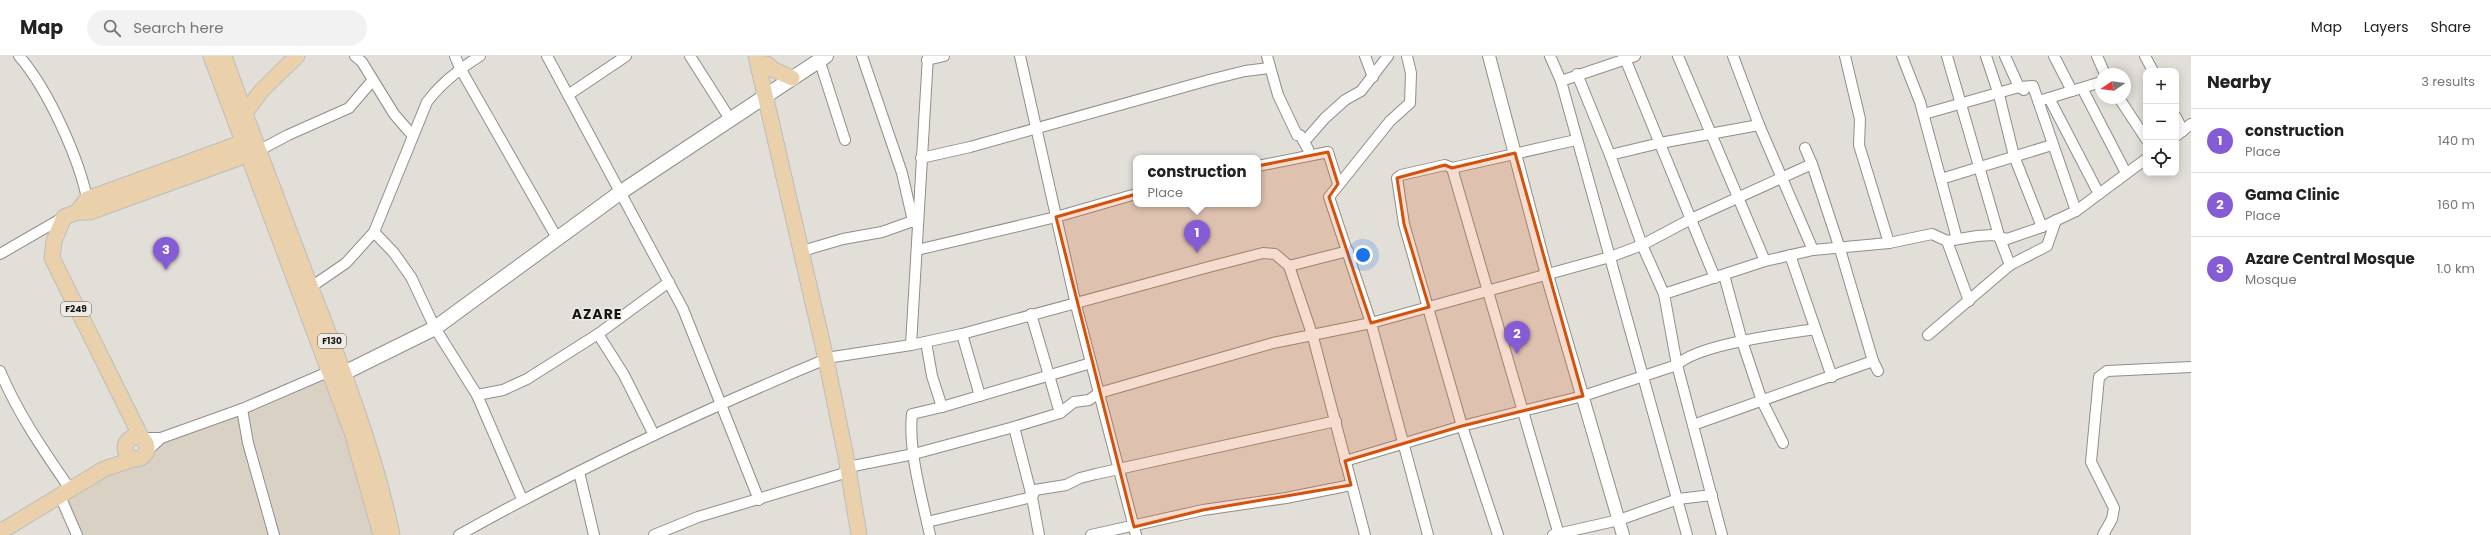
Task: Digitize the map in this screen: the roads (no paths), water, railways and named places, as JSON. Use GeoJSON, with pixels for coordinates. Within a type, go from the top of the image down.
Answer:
{"type":"FeatureCollection","features":[{"type":"Feature","properties":{"kind":"main road","name":"F130"},"geometry":{"type":"LineString","coordinates":[[211,56],[240,118],[338,370],[384,496],[392,535]]}},
{"type":"Feature","properties":{"kind":"main road","name":"F130"},"geometry":{"type":"LineString","coordinates":[[224,56],[236,89],[240,118]]}},
{"type":"Feature","properties":{"kind":"main road"},"geometry":{"type":"LineString","coordinates":[[222,149],[240,118],[262,90],[297,56]]}},
{"type":"Feature","properties":{"kind":"main road"},"geometry":{"type":"LineString","coordinates":[[338,370],[435,328],[621,192],[730,118],[823,58]]}},
{"type":"Feature","properties":{"kind":"main road"},"geometry":{"type":"LineString","coordinates":[[763,59],[781,74],[792,78]]}},
{"type":"Feature","properties":{"kind":"main road"},"geometry":{"type":"LineString","coordinates":[[763,59],[830,358]]}},
{"type":"Feature","properties":{"kind":"main road"},"geometry":{"type":"LineString","coordinates":[[236,89],[249,92],[262,90]]}},
{"type":"Feature","properties":{"kind":"main road"},"geometry":{"type":"LineString","coordinates":[[770,92],[809,249],[851,469],[866,535]]}},
{"type":"Feature","properties":{"kind":"main road"},"geometry":{"type":"LineString","coordinates":[[80,210],[250,146]]}},
{"type":"Feature","properties":{"kind":"main road"},"geometry":{"type":"LineString","coordinates":[[80,210],[222,149],[250,146]]}},
{"type":"Feature","properties":{"kind":"main road","name":"F130"},"geometry":{"type":"LineString","coordinates":[[250,146],[311,287],[338,370],[352,432],[381,535]]}},
{"type":"Feature","properties":{"kind":"main road","name":"F249"},"geometry":{"type":"LineString","coordinates":[[80,210],[54,241],[52,258],[127,411],[136,446]]}},
{"type":"Feature","properties":{"kind":"main road"},"geometry":{"type":"LineString","coordinates":[[0,532],[104,469],[136,446]]}},
{"type":"Feature","properties":{"kind":"main road"},"geometry":{"type":"LineString","coordinates":[[851,469],[859,535]]}},
{"type":"Feature","properties":{"kind":"street"},"geometry":{"type":"LineString","coordinates":[[0,254],[80,210],[77,168],[38,81],[19,56]]}},
{"type":"Feature","properties":{"kind":"street"},"geometry":{"type":"LineString","coordinates":[[355,56],[362,62],[372,81],[399,121],[413,136]]}},
{"type":"Feature","properties":{"kind":"street"},"geometry":{"type":"LineString","coordinates":[[455,56],[460,68],[557,238]]}},
{"type":"Feature","properties":{"kind":"street"},"geometry":{"type":"LineString","coordinates":[[311,287],[346,263],[374,232],[427,102],[437,88],[460,68],[480,56]]}},
{"type":"Feature","properties":{"kind":"street"},"geometry":{"type":"LineString","coordinates":[[547,56],[669,282],[722,404],[759,500]]}},
{"type":"Feature","properties":{"kind":"street"},"geometry":{"type":"LineString","coordinates":[[568,95],[626,56]]}},
{"type":"Feature","properties":{"kind":"street"},"geometry":{"type":"LineString","coordinates":[[690,56],[730,118]]}},
{"type":"Feature","properties":{"kind":"street"},"geometry":{"type":"LineString","coordinates":[[862,56],[902,174],[916,223]]}},
{"type":"Feature","properties":{"kind":"street"},"geometry":{"type":"LineString","coordinates":[[911,345],[911,306],[917,250],[916,223],[922,158],[927,58],[944,56]]}},
{"type":"Feature","properties":{"kind":"street"},"geometry":{"type":"LineString","coordinates":[[1020,56],[1076,305],[1135,531]]}},
{"type":"Feature","properties":{"kind":"street"},"geometry":{"type":"LineString","coordinates":[[1267,56],[1269,68],[1278,95],[1297,135],[1300,135],[1304,142],[1309,155]]}},
{"type":"Feature","properties":{"kind":"street"},"geometry":{"type":"LineString","coordinates":[[1365,56],[1373,77]]}},
{"type":"Feature","properties":{"kind":"street"},"geometry":{"type":"LineString","coordinates":[[1304,142],[1325,118],[1345,100],[1361,91],[1388,56]]}},
{"type":"Feature","properties":{"kind":"street"},"geometry":{"type":"LineString","coordinates":[[1407,56],[1411,73],[1410,102],[1390,121],[1358,164],[1338,184],[1329,198],[1371,323],[1428,535]]}},
{"type":"Feature","properties":{"kind":"street"},"geometry":{"type":"LineString","coordinates":[[1489,56],[1547,275],[1623,535]]}},
{"type":"Feature","properties":{"kind":"street"},"geometry":{"type":"LineString","coordinates":[[1550,56],[1561,81],[1576,140],[1687,535]]}},
{"type":"Feature","properties":{"kind":"street"},"geometry":{"type":"LineString","coordinates":[[1678,56],[1740,198],[1764,261]]}},
{"type":"Feature","properties":{"kind":"street"},"geometry":{"type":"LineString","coordinates":[[1733,56],[1759,125],[1813,250]]}},
{"type":"Feature","properties":{"kind":"street"},"geometry":{"type":"LineString","coordinates":[[1845,56],[1860,119],[1859,145],[1889,242]]}},
{"type":"Feature","properties":{"kind":"street"},"geometry":{"type":"LineString","coordinates":[[1902,56],[1924,114],[1941,179],[1952,240],[1970,301]]}},
{"type":"Feature","properties":{"kind":"street"},"geometry":{"type":"LineString","coordinates":[[1947,56],[2000,239],[2010,265]]}},
{"type":"Feature","properties":{"kind":"street"},"geometry":{"type":"LineString","coordinates":[[1986,56],[1999,95],[2014,156],[2042,227]]}},
{"type":"Feature","properties":{"kind":"street"},"geometry":{"type":"LineString","coordinates":[[2005,56],[2019,87]]}},
{"type":"Feature","properties":{"kind":"street"},"geometry":{"type":"LineString","coordinates":[[2054,56],[2072,91]]}},
{"type":"Feature","properties":{"kind":"street"},"geometry":{"type":"LineString","coordinates":[[2097,56],[2102,68]]}},
{"type":"Feature","properties":{"kind":"street"},"geometry":{"type":"LineString","coordinates":[[2145,56],[2151,68]]}},
{"type":"Feature","properties":{"kind":"street"},"geometry":{"type":"LineString","coordinates":[[1561,81],[1628,57],[1660,143],[1692,219],[1720,276],[1762,401],[1783,443]]}},
{"type":"Feature","properties":{"kind":"street"},"geometry":{"type":"LineString","coordinates":[[823,58],[845,140]]}},
{"type":"Feature","properties":{"kind":"street"},"geometry":{"type":"LineString","coordinates":[[922,158],[1036,129],[1209,80],[1245,71],[1269,68]]}},
{"type":"Feature","properties":{"kind":"street"},"geometry":{"type":"LineString","coordinates":[[1577,74],[1610,155],[1642,245],[1664,294],[1677,365],[1722,535]]}},
{"type":"Feature","properties":{"kind":"street"},"geometry":{"type":"LineString","coordinates":[[250,146],[288,134],[349,108],[372,81]]}},
{"type":"Feature","properties":{"kind":"street"},"geometry":{"type":"LineString","coordinates":[[2037,98],[2049,98],[2095,84]]}},
{"type":"Feature","properties":{"kind":"street"},"geometry":{"type":"LineString","coordinates":[[1924,114],[1999,95],[2019,87],[2033,86],[2043,119],[2076,211]]}},
{"type":"Feature","properties":{"kind":"street"},"geometry":{"type":"LineString","coordinates":[[2082,88],[2126,173]]}},
{"type":"Feature","properties":{"kind":"street"},"geometry":{"type":"LineString","coordinates":[[2043,119],[2049,98]]}},
{"type":"Feature","properties":{"kind":"street"},"geometry":{"type":"LineString","coordinates":[[2049,98],[2098,194]]}},
{"type":"Feature","properties":{"kind":"street"},"geometry":{"type":"LineString","coordinates":[[2123,104],[2143,134]]}},
{"type":"Feature","properties":{"kind":"street"},"geometry":{"type":"LineString","coordinates":[[1610,155],[1660,143],[1759,125]]}},
{"type":"Feature","properties":{"kind":"street"},"geometry":{"type":"LineString","coordinates":[[1498,535],[1462,426],[1404,224],[1397,178],[1401,175],[1445,165],[1452,168],[1576,140]]}},
{"type":"Feature","properties":{"kind":"street"},"geometry":{"type":"LineString","coordinates":[[1941,179],[2052,145]]}},
{"type":"Feature","properties":{"kind":"street"},"geometry":{"type":"LineString","coordinates":[[1804,148],[1812,164],[1840,249],[1873,361],[1878,371]]}},
{"type":"Feature","properties":{"kind":"street"},"geometry":{"type":"LineString","coordinates":[[1261,165],[1328,152],[1338,184]]}},
{"type":"Feature","properties":{"kind":"street"},"geometry":{"type":"LineString","coordinates":[[1664,294],[1764,261],[1813,250],[1840,249],[1854,244],[1889,242],[1932,234],[1952,240],[1993,236],[2000,239],[2007,239],[2042,227],[2076,211],[2143,161]]}},
{"type":"Feature","properties":{"kind":"street"},"geometry":{"type":"LineString","coordinates":[[654,535],[668,533],[698,517],[759,500],[807,482],[851,469],[1014,427],[1060,413],[1074,402],[1090,400],[1099,393],[1273,343],[1313,337],[1371,323],[1488,292],[1610,257],[1642,245],[1692,219],[1812,164]]}},
{"type":"Feature","properties":{"kind":"street"},"geometry":{"type":"LineString","coordinates":[[1452,168],[1557,535],[1619,520],[1678,499],[1712,495]]}},
{"type":"Feature","properties":{"kind":"street"},"geometry":{"type":"LineString","coordinates":[[917,250],[1056,217],[1133,195]]}},
{"type":"Feature","properties":{"kind":"street"},"geometry":{"type":"LineString","coordinates":[[1928,335],[1970,301],[2010,265],[2046,246],[2056,220]]}},
{"type":"Feature","properties":{"kind":"street"},"geometry":{"type":"LineString","coordinates":[[809,249],[843,239],[882,232],[916,223]]}},
{"type":"Feature","properties":{"kind":"street"},"geometry":{"type":"LineString","coordinates":[[374,232],[394,253],[410,277],[435,328],[477,395],[522,499]]}},
{"type":"Feature","properties":{"kind":"street"},"geometry":{"type":"LineString","coordinates":[[1289,266],[1348,251]]}},
{"type":"Feature","properties":{"kind":"street"},"geometry":{"type":"LineString","coordinates":[[459,535],[522,499],[654,435],[830,358],[911,345],[962,334],[1031,314],[1076,305],[1263,253],[1275,254],[1289,266],[1313,337],[1365,535]]}},
{"type":"Feature","properties":{"kind":"street"},"geometry":{"type":"LineString","coordinates":[[1790,255],[1832,377]]}},
{"type":"Feature","properties":{"kind":"street"},"geometry":{"type":"LineString","coordinates":[[477,395],[502,390],[527,379],[598,334],[669,282]]}},
{"type":"Feature","properties":{"kind":"street"},"geometry":{"type":"LineString","coordinates":[[1031,314],[1060,413]]}},
{"type":"Feature","properties":{"kind":"street"},"geometry":{"type":"LineString","coordinates":[[1345,461],[1462,426],[1583,396],[1677,365],[1683,359],[1742,341],[1815,329]]}},
{"type":"Feature","properties":{"kind":"street"},"geometry":{"type":"LineString","coordinates":[[598,334],[624,375],[654,435]]}},
{"type":"Feature","properties":{"kind":"street"},"geometry":{"type":"LineString","coordinates":[[962,334],[980,396]]}},
{"type":"Feature","properties":{"kind":"street"},"geometry":{"type":"LineString","coordinates":[[926,342],[932,376],[942,407]]}},
{"type":"Feature","properties":{"kind":"street"},"geometry":{"type":"LineString","coordinates":[[1693,425],[1832,377],[1873,361]]}},
{"type":"Feature","properties":{"kind":"street"},"geometry":{"type":"LineString","coordinates":[[930,535],[914,454],[911,424],[912,414],[942,407],[1091,363]]}},
{"type":"Feature","properties":{"kind":"street"},"geometry":{"type":"LineString","coordinates":[[2103,535],[2112,519],[2114,508],[2091,462],[2099,377],[2107,371],[2191,367]]}},
{"type":"Feature","properties":{"kind":"street"},"geometry":{"type":"LineString","coordinates":[[136,446],[242,409],[338,370]]}},
{"type":"Feature","properties":{"kind":"street"},"geometry":{"type":"LineString","coordinates":[[0,372],[12,399],[65,492],[77,535]]}},
{"type":"Feature","properties":{"kind":"street"},"geometry":{"type":"LineString","coordinates":[[242,409],[248,443],[274,535]]}},
{"type":"Feature","properties":{"kind":"street"},"geometry":{"type":"LineString","coordinates":[[1032,498],[1035,490],[1066,485],[1080,478],[1336,421]]}},
{"type":"Feature","properties":{"kind":"street"},"geometry":{"type":"LineString","coordinates":[[1014,427],[1032,498],[1039,535]]}},
{"type":"Feature","properties":{"kind":"street"},"geometry":{"type":"LineString","coordinates":[[579,472],[594,535]]}},
{"type":"Feature","properties":{"kind":"street"},"geometry":{"type":"LineString","coordinates":[[1090,535],[1135,531],[1203,510],[1286,498],[1351,486]]}},
{"type":"Feature","properties":{"kind":"street"},"geometry":{"type":"LineString","coordinates":[[927,522],[1032,498]]}},
{"type":"Feature","properties":{"kind":"place","name":"construction"},"geometry":{"type":"Point","coordinates":[1197,253]}},
{"type":"Feature","properties":{"kind":"place","name":"Azare Central Mosque"},"geometry":{"type":"Point","coordinates":[166,270]}},
{"type":"Feature","properties":{"kind":"place","name":"Gama Clinic"},"geometry":{"type":"Point","coordinates":[1517,354]}},
{"type":"Feature","properties":{"kind":"district","name":"AZARE"},"geometry":{"type":"Point","coordinates":[597,314]}}]}
